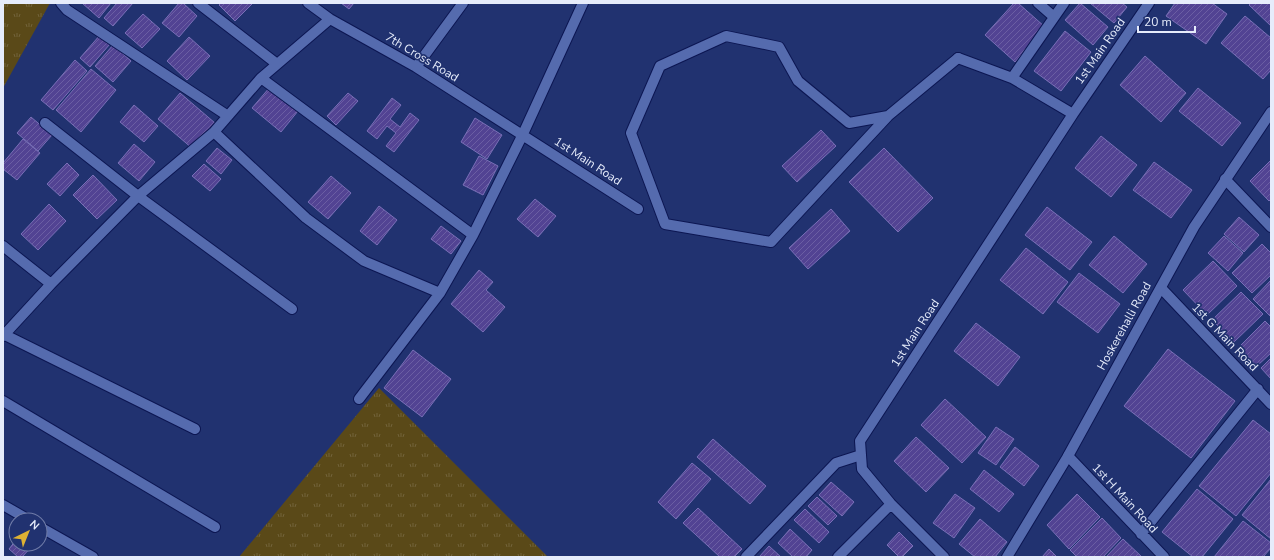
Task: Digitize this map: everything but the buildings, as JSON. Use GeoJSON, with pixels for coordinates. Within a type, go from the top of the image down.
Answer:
{"type":"FeatureCollection","features":[{"type":"Feature","properties":{"kind":"street"},"geometry":{"type":"LineString","coordinates":[[61,3],[66,10],[228,116]]}},
{"type":"Feature","properties":{"kind":"street"},"geometry":{"type":"LineString","coordinates":[[198,3],[277,64]]}},
{"type":"Feature","properties":{"kind":"street","name":"7th Cross Road"},"geometry":{"type":"LineString","coordinates":[[308,3],[330,19],[416,67],[522,134]]}},
{"type":"Feature","properties":{"kind":"street"},"geometry":{"type":"LineString","coordinates":[[416,67],[463,3]]}},
{"type":"Feature","properties":{"kind":"street"},"geometry":{"type":"LineString","coordinates":[[360,399],[440,293],[473,235],[583,3]]}},
{"type":"Feature","properties":{"kind":"street"},"geometry":{"type":"LineString","coordinates":[[1038,3],[1054,17]]}},
{"type":"Feature","properties":{"kind":"street"},"geometry":{"type":"LineString","coordinates":[[1012,78],[1064,3]]}},
{"type":"Feature","properties":{"kind":"street","name":"1st Main Road"},"geometry":{"type":"LineString","coordinates":[[944,557],[891,504],[862,469],[860,441],[1073,114],[1149,3]]}},
{"type":"Feature","properties":{"kind":"street"},"geometry":{"type":"LineString","coordinates":[[195,429],[4,336],[51,284],[138,196],[214,132],[260,78],[330,19]]}},
{"type":"Feature","properties":{"kind":"street"},"geometry":{"type":"LineString","coordinates":[[888,116],[849,123],[798,81],[779,47],[726,36],[660,66],[631,133],[665,224],[771,242],[888,116],[958,58],[1012,78],[1073,114]]}},
{"type":"Feature","properties":{"kind":"street"},"geometry":{"type":"LineString","coordinates":[[260,78],[473,235]]}},
{"type":"Feature","properties":{"kind":"street","name":"Hoskerehalli Road"},"geometry":{"type":"LineString","coordinates":[[1007,557],[1068,456],[1194,227],[1271,112]]}},
{"type":"Feature","properties":{"kind":"street"},"geometry":{"type":"LineString","coordinates":[[45,123],[138,196],[292,309]]}},
{"type":"Feature","properties":{"kind":"street"},"geometry":{"type":"LineString","coordinates":[[214,132],[306,218],[364,261],[440,293]]}},
{"type":"Feature","properties":{"kind":"street","name":"1st Main Road"},"geometry":{"type":"LineString","coordinates":[[522,134],[638,209]]}},
{"type":"Feature","properties":{"kind":"street"},"geometry":{"type":"LineString","coordinates":[[1225,179],[1271,227]]}},
{"type":"Feature","properties":{"kind":"street"},"geometry":{"type":"LineString","coordinates":[[3,246],[51,284]]}},
{"type":"Feature","properties":{"kind":"street","name":"1st G Main Road"},"geometry":{"type":"LineString","coordinates":[[1161,288],[1271,404]]}},
{"type":"Feature","properties":{"kind":"street"},"geometry":{"type":"LineString","coordinates":[[1141,534],[1258,389]]}},
{"type":"Feature","properties":{"kind":"street"},"geometry":{"type":"LineString","coordinates":[[3,401],[215,527]]}},
{"type":"Feature","properties":{"kind":"street"},"geometry":{"type":"LineString","coordinates":[[746,557],[836,463],[861,455]]}},
{"type":"Feature","properties":{"kind":"street","name":"1st H Main Road"},"geometry":{"type":"LineString","coordinates":[[1068,456],[1164,557]]}},
{"type":"Feature","properties":{"kind":"street"},"geometry":{"type":"LineString","coordinates":[[838,557],[891,504]]}},
{"type":"Feature","properties":{"kind":"street"},"geometry":{"type":"LineString","coordinates":[[3,505],[15,512]]}},
{"type":"Feature","properties":{"kind":"street"},"geometry":{"type":"LineString","coordinates":[[48,532],[92,557]]}},
{"type":"Feature","properties":{"kind":"green space"},"geometry":{"type":"Polygon","coordinates":[[[3,3],[50,3],[3,88],[3,3]]]}},
{"type":"Feature","properties":{"kind":"green space"},"geometry":{"type":"Polygon","coordinates":[[[379,388],[548,557],[239,557],[379,388]]]}}]}
